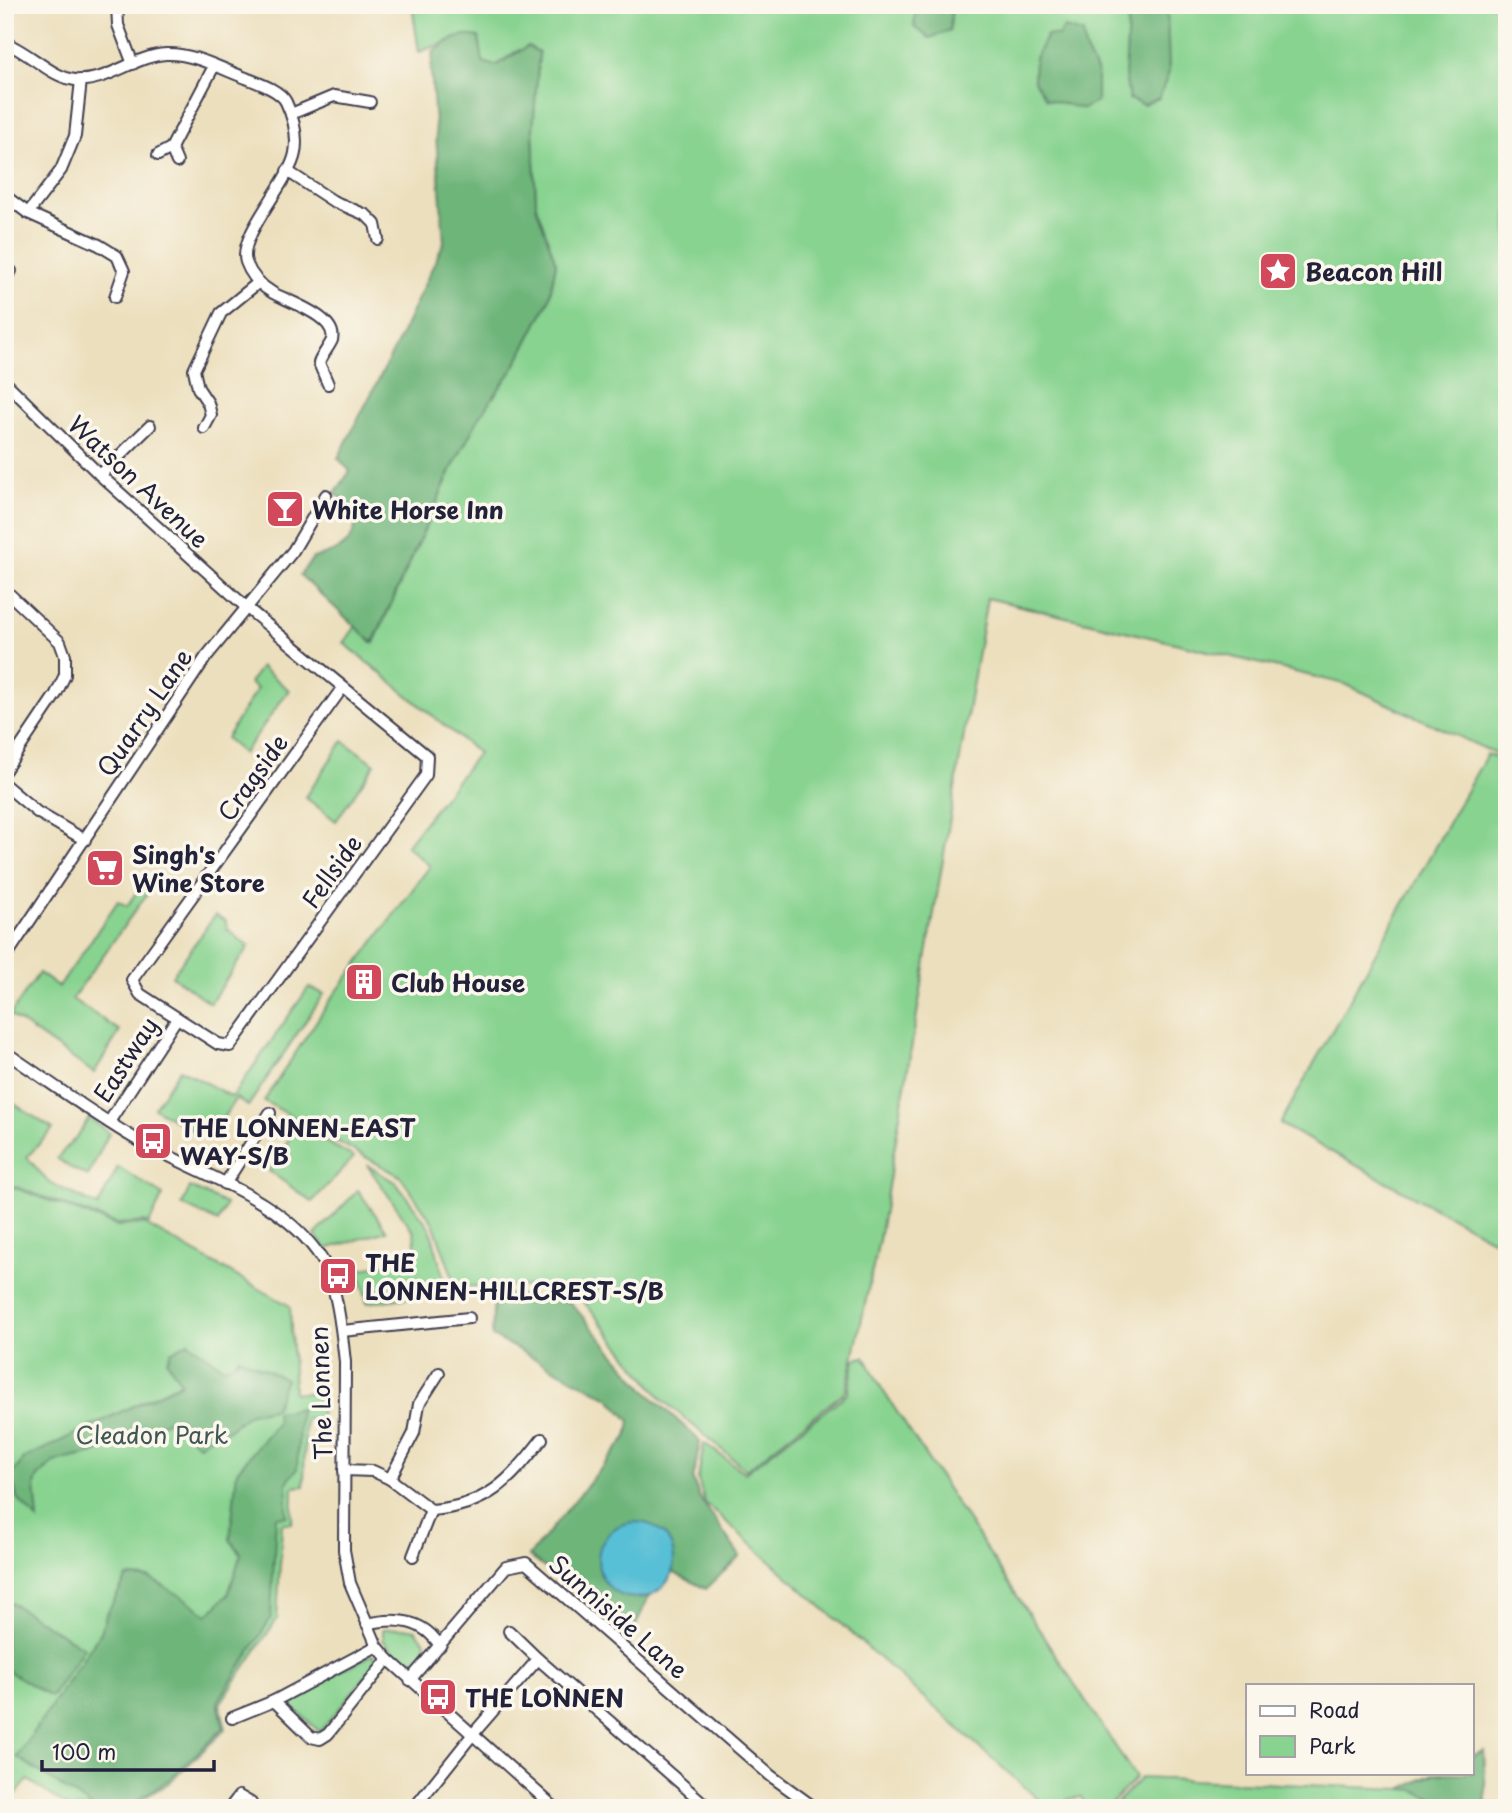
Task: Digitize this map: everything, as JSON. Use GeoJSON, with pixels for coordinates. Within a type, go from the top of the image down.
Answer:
{"type":"FeatureCollection","features":[{"type":"Feature","properties":{"kind":"street"},"geometry":{"type":"LineString","coordinates":[[117,5],[118,25],[133,65]]}},
{"type":"Feature","properties":{"kind":"street"},"geometry":{"type":"LineString","coordinates":[[5,43],[72,80],[92,80],[163,54],[190,55],[258,83],[284,97],[294,119],[295,154],[288,171],[249,237],[244,259],[254,278],[274,293],[296,302],[318,316],[331,329],[332,339],[319,363],[328,384]]}},
{"type":"Feature","properties":{"kind":"street"},"geometry":{"type":"LineString","coordinates":[[159,155],[171,148],[214,66]]}},
{"type":"Feature","properties":{"kind":"street"},"geometry":{"type":"LineString","coordinates":[[27,213],[61,170],[75,136],[81,80]]}},
{"type":"Feature","properties":{"kind":"street"},"geometry":{"type":"LineString","coordinates":[[292,114],[334,96],[370,102]]}},
{"type":"Feature","properties":{"kind":"street"},"geometry":{"type":"LineString","coordinates":[[171,148],[177,162]]}},
{"type":"Feature","properties":{"kind":"street"},"geometry":{"type":"LineString","coordinates":[[288,171],[333,201],[366,215],[375,224],[378,239]]}},
{"type":"Feature","properties":{"kind":"street"},"geometry":{"type":"LineString","coordinates":[[5,196],[27,213],[99,245],[117,256],[124,271],[115,297]]}},
{"type":"Feature","properties":{"kind":"street"},"geometry":{"type":"LineString","coordinates":[[204,428],[211,415],[208,403],[198,388],[194,370],[221,313],[259,282]]}},
{"type":"Feature","properties":{"kind":"street","name":"Watson Avenue"},"geometry":{"type":"LineString","coordinates":[[5,382],[100,475],[247,608],[343,687]]}},
{"type":"Feature","properties":{"kind":"street"},"geometry":{"type":"LineString","coordinates":[[100,475],[150,426]]}},
{"type":"Feature","properties":{"kind":"street","name":"Quarry Lane"},"geometry":{"type":"LineString","coordinates":[[5,958],[206,657],[296,547],[326,495]]}},
{"type":"Feature","properties":{"kind":"street"},"geometry":{"type":"LineString","coordinates":[[5,590],[60,642],[65,656],[65,675],[56,694],[5,770]]}},
{"type":"Feature","properties":{"kind":"street","name":"Cragside"},"geometry":{"type":"LineString","coordinates":[[177,1018],[140,994],[132,979],[343,687]]}},
{"type":"Feature","properties":{"kind":"street","name":"Fellside"},"geometry":{"type":"LineString","coordinates":[[177,1018],[218,1044],[230,1046],[426,775],[427,756],[343,687]]}},
{"type":"Feature","properties":{"kind":"street"},"geometry":{"type":"LineString","coordinates":[[5,785],[37,811],[85,840]]}},
{"type":"Feature","properties":{"kind":"street","name":"Eastway"},"geometry":{"type":"LineString","coordinates":[[109,1122],[177,1018]]}},
{"type":"Feature","properties":{"kind":"street","name":"The Lonnen"},"geometry":{"type":"LineString","coordinates":[[5,1052],[137,1139],[272,1209],[301,1233],[323,1259],[336,1299],[345,1362],[344,1550],[350,1583],[367,1624],[377,1646],[388,1659],[555,1808]]}},
{"type":"Feature","properties":{"kind":"street"},"geometry":{"type":"LineString","coordinates":[[225,1184],[270,1114]]}},
{"type":"Feature","properties":{"kind":"street"},"geometry":{"type":"LineString","coordinates":[[342,1331],[469,1318]]}},
{"type":"Feature","properties":{"kind":"street"},"geometry":{"type":"LineString","coordinates":[[390,1479],[414,1433],[419,1404],[439,1373]]}},
{"type":"Feature","properties":{"kind":"street"},"geometry":{"type":"LineString","coordinates":[[344,1470],[373,1471],[390,1479],[431,1510],[455,1508],[487,1495],[514,1474],[542,1438]]}},
{"type":"Feature","properties":{"kind":"street"},"geometry":{"type":"LineString","coordinates":[[413,1556],[431,1510]]}},
{"type":"Feature","properties":{"kind":"street","name":"Sunniside Lane"},"geometry":{"type":"LineString","coordinates":[[410,1680],[506,1567],[526,1563],[771,1776],[815,1808]]}},
{"type":"Feature","properties":{"kind":"street"},"geometry":{"type":"LineString","coordinates":[[367,1624],[395,1620],[414,1623],[433,1636],[440,1646]]}},
{"type":"Feature","properties":{"kind":"street"},"geometry":{"type":"LineString","coordinates":[[509,1631],[709,1808]]}},
{"type":"Feature","properties":{"kind":"street"},"geometry":{"type":"LineString","coordinates":[[232,1718],[274,1701],[377,1646]]}},
{"type":"Feature","properties":{"kind":"street"},"geometry":{"type":"LineString","coordinates":[[274,1701],[312,1737],[320,1739],[328,1734],[388,1659]]}},
{"type":"Feature","properties":{"kind":"street"},"geometry":{"type":"LineString","coordinates":[[414,1808],[538,1659]]}},
{"type":"Feature","properties":{"kind":"street"},"geometry":{"type":"LineString","coordinates":[[230,1808],[239,1796],[251,1803]]}},
{"type":"Feature","properties":{"kind":"green space"},"geometry":{"type":"Polygon","coordinates":[[[412,5],[1507,5],[1507,759],[1345,684],[987,598],[879,1240],[846,1391],[746,1470],[663,1400],[572,1287],[456,1286],[433,1223],[400,1176],[264,1101],[329,1002],[430,866],[406,846],[478,753],[344,643],[356,626],[374,643],[452,468],[480,416],[515,366],[549,300],[556,263],[536,206],[533,129],[539,52],[518,50],[495,66],[483,62],[449,41],[419,52],[412,5]]]}},
{"type":"Feature","properties":{"kind":"green space"},"geometry":{"type":"Polygon","coordinates":[[[916,5],[952,5],[950,30],[930,38],[914,27],[916,5]]]}},
{"type":"Feature","properties":{"kind":"green space"},"geometry":{"type":"Polygon","coordinates":[[[1129,5],[1167,5],[1169,72],[1159,98],[1144,105],[1129,99],[1125,75],[1129,5]]]}},
{"type":"Feature","properties":{"kind":"green space"},"geometry":{"type":"Polygon","coordinates":[[[1064,28],[1083,33],[1085,48],[1097,73],[1097,101],[1083,109],[1046,99],[1034,81],[1035,58],[1047,35],[1058,36],[1064,28]]]}},
{"type":"Feature","properties":{"kind":"green space"},"geometry":{"type":"Polygon","coordinates":[[[464,35],[479,37],[483,62],[495,66],[528,46],[539,52],[533,129],[536,206],[556,263],[549,300],[515,366],[480,416],[452,468],[373,643],[300,575],[313,558],[338,550],[353,534],[357,515],[335,493],[350,471],[338,458],[397,344],[444,242],[431,70],[433,52],[464,35]]]}},
{"type":"Feature","properties":{"kind":"green space"},"geometry":{"type":"Polygon","coordinates":[[[261,667],[289,690],[243,754],[226,738],[257,689],[249,683],[261,667]]]}},
{"type":"Feature","properties":{"kind":"green space"},"geometry":{"type":"Polygon","coordinates":[[[343,741],[375,764],[336,821],[305,797],[343,741]]]}},
{"type":"Feature","properties":{"kind":"green space"},"geometry":{"type":"Polygon","coordinates":[[[1487,754],[1507,763],[1507,1247],[1280,1124],[1487,754]]]}},
{"type":"Feature","properties":{"kind":"green space"},"geometry":{"type":"Polygon","coordinates":[[[149,880],[154,884],[72,999],[120,1031],[94,1073],[10,1015],[39,973],[59,987],[118,901],[127,906],[142,884],[149,880]]]}},
{"type":"Feature","properties":{"kind":"green space"},"geometry":{"type":"Polygon","coordinates":[[[215,915],[226,921],[228,930],[249,946],[210,1003],[172,976],[215,915]]]}},
{"type":"Feature","properties":{"kind":"green space"},"geometry":{"type":"Polygon","coordinates":[[[309,987],[324,994],[248,1106],[236,1098],[209,1140],[154,1108],[180,1069],[232,1097],[309,987]]]}},
{"type":"Feature","properties":{"kind":"green space"},"geometry":{"type":"Polygon","coordinates":[[[5,1098],[53,1129],[27,1157],[48,1182],[98,1206],[118,1167],[163,1195],[149,1224],[117,1224],[5,1183],[5,1098]]]}},
{"type":"Feature","properties":{"kind":"green space"},"geometry":{"type":"Polygon","coordinates":[[[89,1118],[109,1133],[88,1176],[57,1158],[79,1134],[89,1118]]]}},
{"type":"Feature","properties":{"kind":"green space"},"geometry":{"type":"Polygon","coordinates":[[[297,1126],[354,1157],[312,1202],[269,1171],[297,1126]]]}},
{"type":"Feature","properties":{"kind":"green space"},"geometry":{"type":"Polygon","coordinates":[[[367,1165],[396,1183],[430,1228],[448,1293],[367,1303],[359,1270],[416,1257],[414,1232],[367,1165]]]}},
{"type":"Feature","properties":{"kind":"green space","name":"Cleadon Park"},"geometry":{"type":"Polygon","coordinates":[[[5,1184],[117,1226],[144,1224],[290,1306],[294,1393],[321,1393],[321,1419],[305,1419],[304,1486],[293,1487],[292,1523],[282,1523],[277,1619],[220,1704],[226,1729],[169,1783],[127,1808],[70,1808],[28,1780],[5,1807],[5,1184]]]}},
{"type":"Feature","properties":{"kind":"green space"},"geometry":{"type":"Polygon","coordinates":[[[190,1187],[226,1204],[218,1222],[182,1205],[190,1187]]]}},
{"type":"Feature","properties":{"kind":"green space"},"geometry":{"type":"Polygon","coordinates":[[[358,1190],[387,1231],[326,1249],[315,1235],[358,1190]]]}},
{"type":"Feature","properties":{"kind":"green space"},"geometry":{"type":"Polygon","coordinates":[[[494,1292],[570,1302],[648,1393],[700,1441],[693,1480],[700,1498],[740,1556],[706,1589],[672,1572],[673,1553],[665,1535],[603,1541],[599,1565],[608,1584],[625,1596],[649,1596],[632,1634],[529,1556],[627,1437],[630,1421],[609,1398],[492,1336],[494,1292]]]}},
{"type":"Feature","properties":{"kind":"green space"},"geometry":{"type":"Polygon","coordinates":[[[188,1342],[223,1367],[233,1364],[239,1357],[286,1379],[274,1409],[250,1413],[222,1435],[209,1438],[199,1445],[193,1441],[187,1430],[178,1429],[167,1421],[94,1453],[54,1462],[38,1477],[35,1485],[38,1520],[17,1498],[11,1475],[25,1458],[181,1383],[167,1361],[171,1352],[188,1342]]]}},
{"type":"Feature","properties":{"kind":"green space"},"geometry":{"type":"Polygon","coordinates":[[[865,1357],[882,1389],[1136,1778],[1107,1808],[1088,1808],[1081,1797],[1068,1799],[1062,1808],[1048,1808],[705,1503],[698,1479],[704,1443],[745,1473],[848,1393],[855,1359],[865,1357]]]}},
{"type":"Feature","properties":{"kind":"green space"},"geometry":{"type":"Polygon","coordinates":[[[300,1409],[297,1469],[287,1482],[287,1516],[276,1517],[271,1618],[218,1702],[224,1728],[168,1780],[132,1804],[117,1808],[94,1808],[17,1757],[101,1632],[106,1615],[127,1577],[149,1578],[183,1597],[207,1615],[228,1595],[241,1553],[230,1540],[237,1471],[277,1423],[276,1412],[300,1409]]]}},
{"type":"Feature","properties":{"kind":"green space"},"geometry":{"type":"Polygon","coordinates":[[[5,1599],[84,1648],[51,1697],[5,1669],[5,1599]]]}},
{"type":"Feature","properties":{"kind":"green space"},"geometry":{"type":"Polygon","coordinates":[[[383,1629],[416,1630],[425,1641],[425,1652],[412,1661],[402,1660],[383,1640],[383,1629]]]}},
{"type":"Feature","properties":{"kind":"green space"},"geometry":{"type":"Polygon","coordinates":[[[373,1654],[377,1662],[320,1732],[292,1707],[290,1697],[373,1654]]]}},
{"type":"Feature","properties":{"kind":"green space"},"geometry":{"type":"Polygon","coordinates":[[[1484,1751],[1486,1808],[1112,1808],[1141,1778],[1401,1789],[1434,1774],[1474,1774],[1474,1755],[1484,1751]]]}},
{"type":"Feature","properties":{"kind":"green space"},"geometry":{"type":"Polygon","coordinates":[[[1484,1751],[1486,1808],[1454,1808],[1415,1790],[1401,1789],[1434,1774],[1474,1774],[1474,1755],[1484,1751]]]}},
{"type":"Feature","properties":{"kind":"water"},"geometry":{"type":"Polygon","coordinates":[[[636,1522],[651,1525],[663,1533],[671,1545],[674,1560],[671,1575],[663,1587],[651,1595],[636,1598],[621,1595],[609,1587],[601,1575],[598,1560],[601,1545],[609,1533],[621,1525],[636,1522]]]}},
{"type":"Feature","properties":{"kind":"place","name":"Beacon Hill"},"geometry":{"type":"Point","coordinates":[1278,271]}},
{"type":"Feature","properties":{"kind":"place","name":"White Horse Inn"},"geometry":{"type":"Point","coordinates":[285,509]}},
{"type":"Feature","properties":{"kind":"place","name":"Singh's Wine Store"},"geometry":{"type":"Point","coordinates":[105,868]}},
{"type":"Feature","properties":{"kind":"place","name":"Club House"},"geometry":{"type":"Point","coordinates":[364,982]}},
{"type":"Feature","properties":{"kind":"place","name":"THE LONNEN-EAST WAY-S/B"},"geometry":{"type":"Point","coordinates":[153,1141]}},
{"type":"Feature","properties":{"kind":"place","name":"THE LONNEN-HILLCREST-S/B"},"geometry":{"type":"Point","coordinates":[338,1276]}},
{"type":"Feature","properties":{"kind":"place","name":"THE LONNEN"},"geometry":{"type":"Point","coordinates":[438,1697]}}]}
